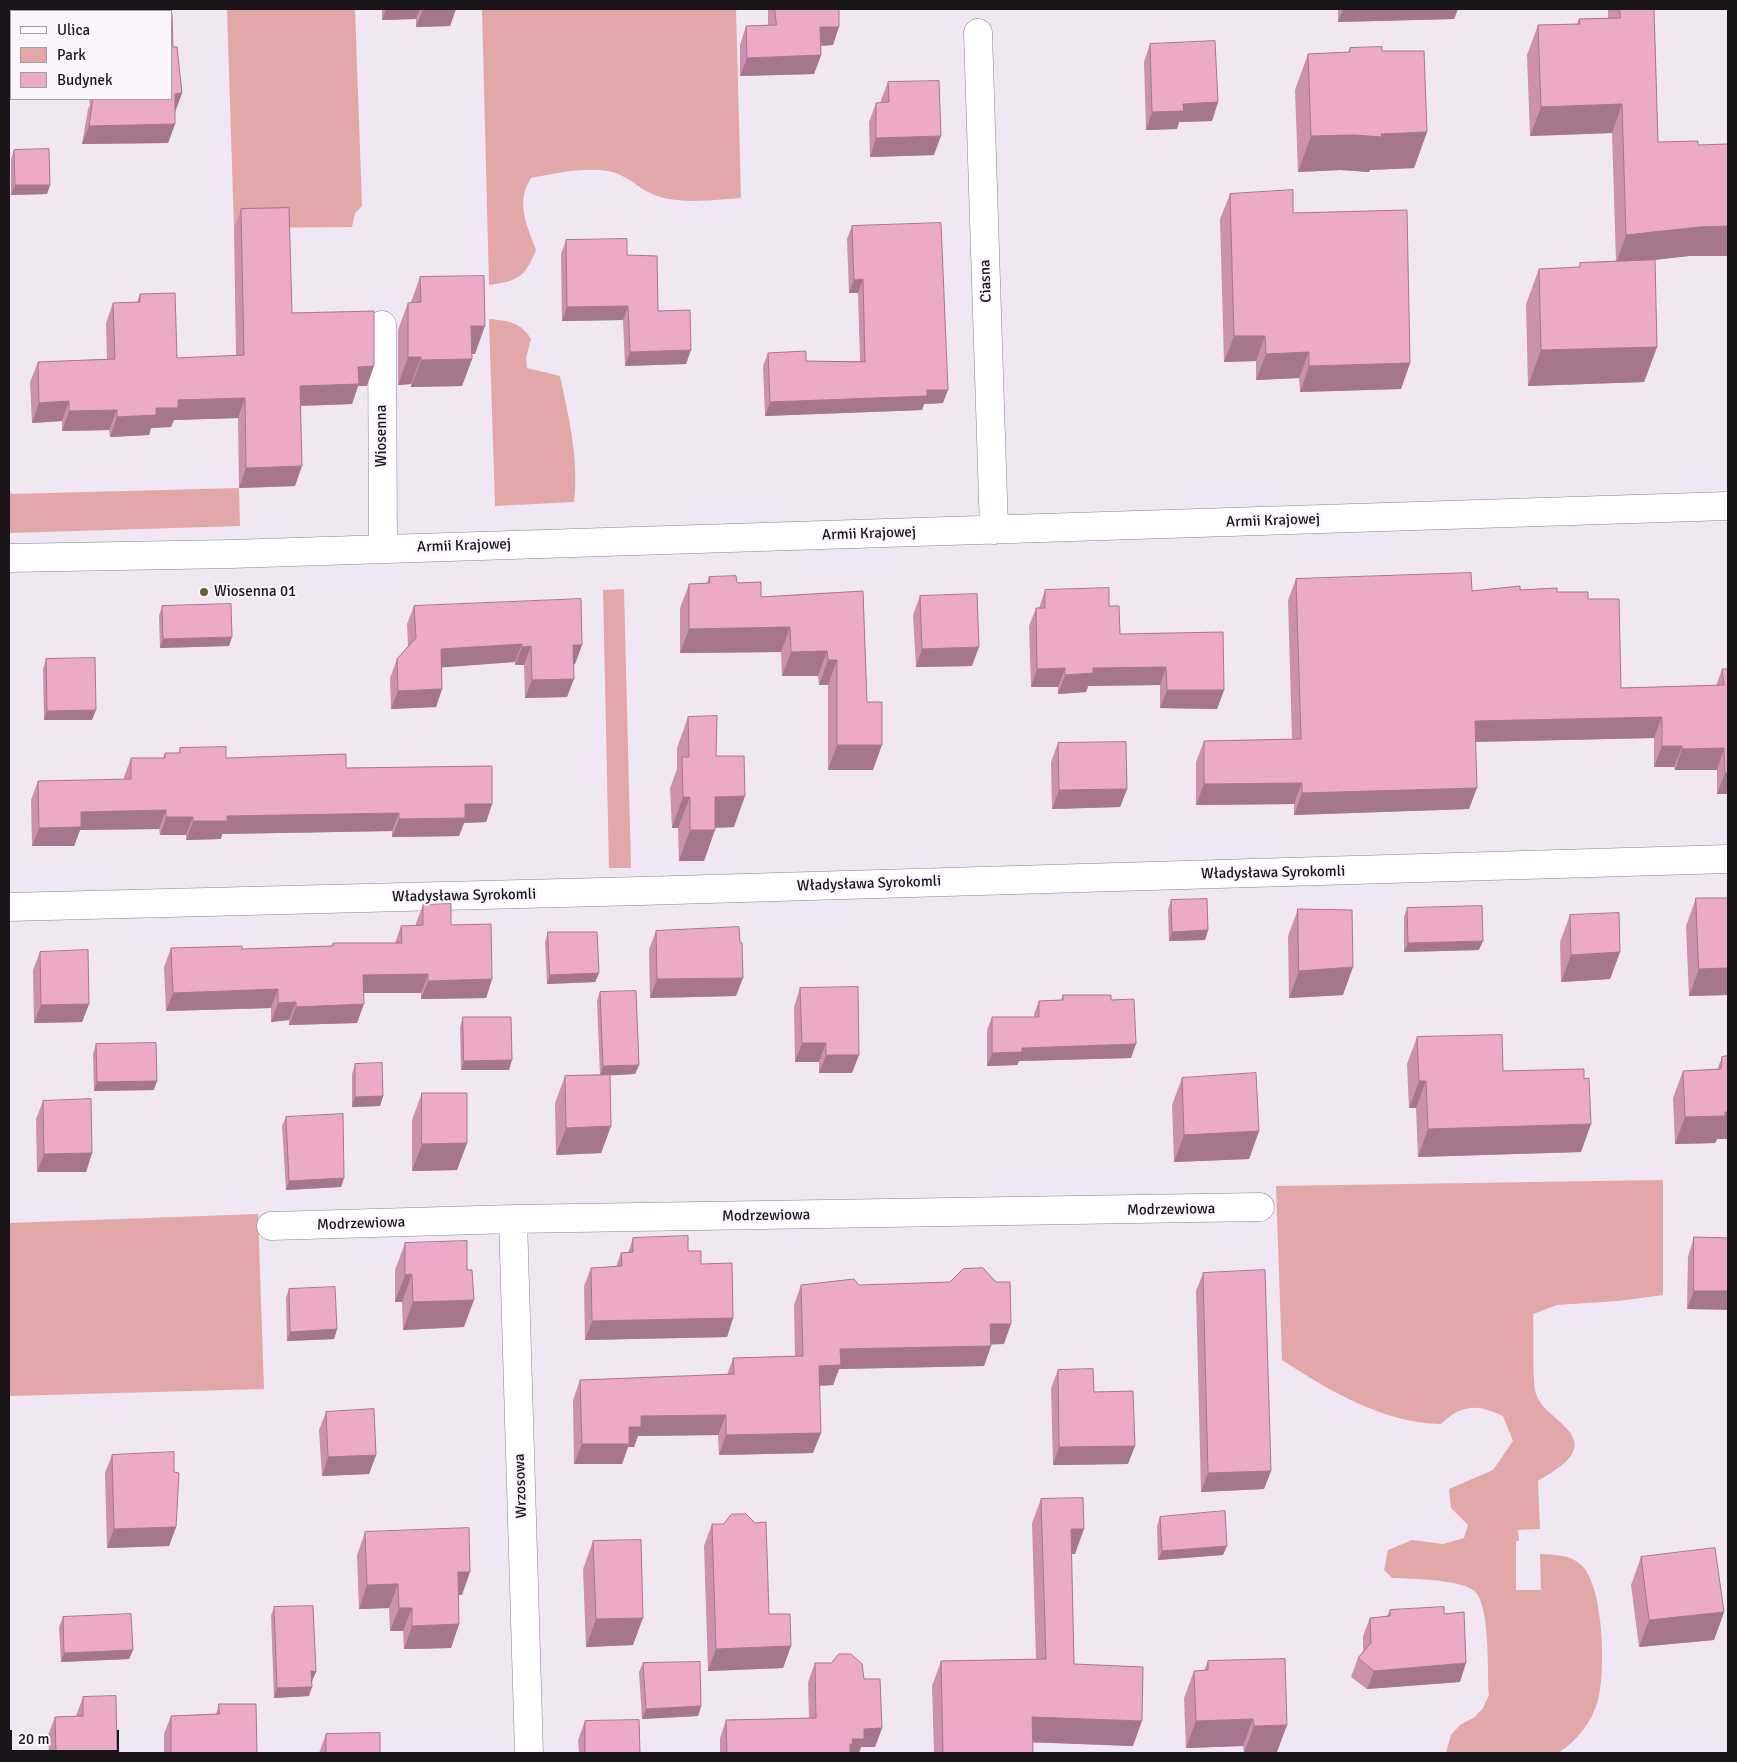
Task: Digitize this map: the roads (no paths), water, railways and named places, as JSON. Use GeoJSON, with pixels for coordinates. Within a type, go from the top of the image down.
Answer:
{"type":"FeatureCollection","features":[{"type":"Feature","properties":{"kind":"street","name":"Ciasna"},"geometry":{"type":"LineString","coordinates":[[978,33],[994,530]]}},
{"type":"Feature","properties":{"kind":"street","name":"Wiosenna"},"geometry":{"type":"LineString","coordinates":[[382,324],[383,548]]}},
{"type":"Feature","properties":{"kind":"street","name":"Armii Krajowej"},"geometry":{"type":"LineString","coordinates":[[9,558],[222,554],[1728,506]]}},
{"type":"Feature","properties":{"kind":"street","name":"Władysława Syrokomli"},"geometry":{"type":"LineString","coordinates":[[9,907],[641,891],[1728,859]]}},
{"type":"Feature","properties":{"kind":"street","name":"Modrzewiowa"},"geometry":{"type":"LineString","coordinates":[[272,1226],[512,1219],[1260,1207]]}},
{"type":"Feature","properties":{"kind":"street","name":"Wrzosowa"},"geometry":{"type":"LineString","coordinates":[[512,1219],[529,1753]]}},
{"type":"Feature","properties":{"kind":"place","name":"Wiosenna 01"},"geometry":{"type":"Point","coordinates":[204,592]}}]}
